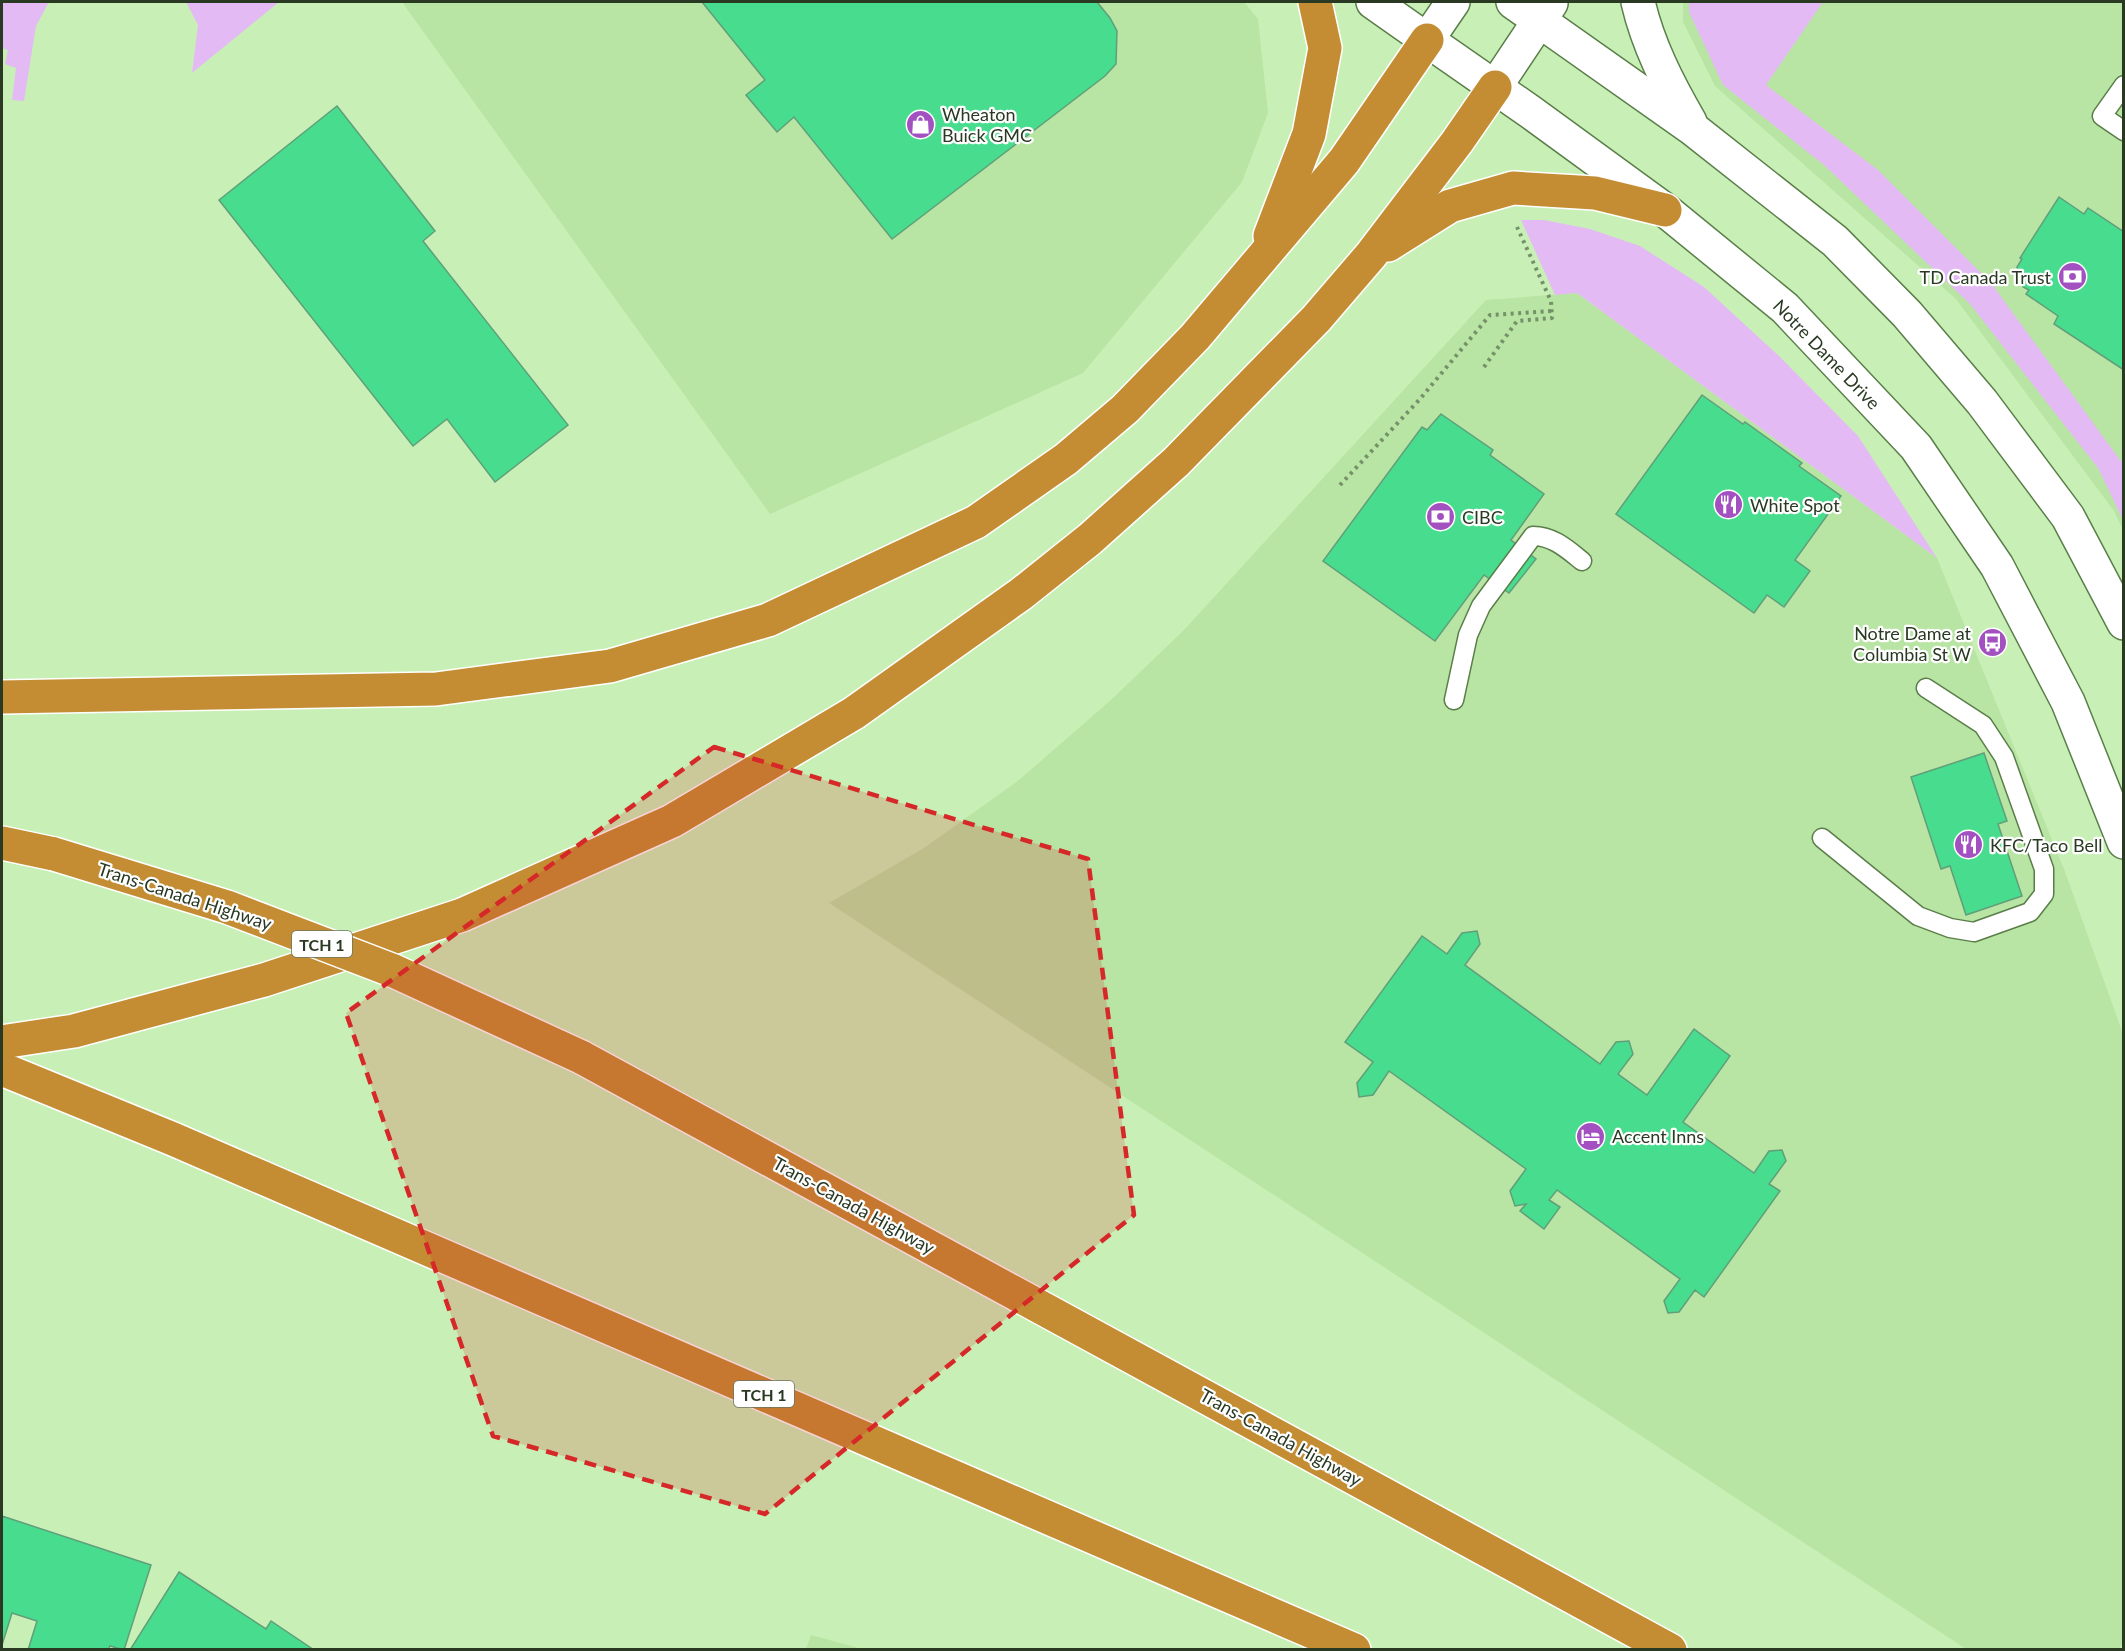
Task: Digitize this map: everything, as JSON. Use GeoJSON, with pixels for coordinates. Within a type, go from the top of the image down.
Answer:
{"type":"FeatureCollection","features":[{"type":"Feature","properties":{"kind":"highway"},"geometry":{"type":"LineString","coordinates":[[1262,259],[1309,134],[1325,48],[1315,2]]}},
{"type":"Feature","properties":{"kind":"highway"},"geometry":{"type":"LineString","coordinates":[[2,697],[436,689],[610,666],[768,620],[976,522],[1066,459],[1125,409],[1195,337],[1344,161],[1427,40]]}},
{"type":"Feature","properties":{"kind":"highway"},"geometry":{"type":"LineString","coordinates":[[2,1042],[74,1031],[264,981],[462,915],[672,820],[854,713],[1021,594],[1090,539],[1176,462],[1316,319],[1371,255],[1457,142],[1495,87]]}},
{"type":"Feature","properties":{"kind":"highway"},"geometry":{"type":"LineString","coordinates":[[1371,255],[1450,206],[1513,188],[1595,193],[1665,210]]}},
{"type":"Feature","properties":{"kind":"highway","name":"Trans-Canada Highway"},"geometry":{"type":"LineString","coordinates":[[2,843],[54,854],[227,907],[383,967],[581,1057],[1670,1650]]}},
{"type":"Feature","properties":{"kind":"highway","name":"TCH 1"},"geometry":{"type":"LineString","coordinates":[[2,1068],[173,1139],[1354,1650]]}},
{"type":"Feature","properties":{"kind":"main road","name":"Notre Dame Drive"},"geometry":{"type":"LineString","coordinates":[[1373,2],[1665,210],[1785,308],[1916,447],[1997,566],[2068,702],[2124,842]]}},
{"type":"Feature","properties":{"kind":"main road"},"geometry":{"type":"LineString","coordinates":[[1427,40],[1454,2]]}},
{"type":"Feature","properties":{"kind":"main road"},"geometry":{"type":"LineString","coordinates":[[1513,2],[1546,11],[1835,242],[1907,314],[1982,402],[2068,518],[2124,623]]}},
{"type":"Feature","properties":{"kind":"main road"},"geometry":{"type":"LineString","coordinates":[[1638,2],[1652,48],[1670,88],[1694,129]]}},
{"type":"Feature","properties":{"kind":"main road"},"geometry":{"type":"LineString","coordinates":[[1495,87],[1546,11]]}},
{"type":"Feature","properties":{"kind":"lane"},"geometry":{"type":"LineString","coordinates":[[2124,85],[2102,116],[2124,131]]}},
{"type":"Feature","properties":{"kind":"lane"},"geometry":{"type":"LineString","coordinates":[[1454,700],[1468,634],[1481,606],[1533,536],[1544,536],[1561,544],[1582,561]]}},
{"type":"Feature","properties":{"kind":"lane"},"geometry":{"type":"LineString","coordinates":[[1822,838],[1918,916],[1950,928],[1974,932],[2030,912],[2044,894],[2044,869],[2004,757],[1983,725],[1926,688]]}},
{"type":"Feature","properties":{"kind":"path"},"geometry":{"type":"LineString","coordinates":[[1484,367],[1517,321],[1552,318],[1551,301],[1516,224]]}},
{"type":"Feature","properties":{"kind":"path"},"geometry":{"type":"LineString","coordinates":[[1340,485],[1420,399],[1490,315],[1552,311]]}},
{"type":"Feature","properties":{"kind":"highlighted area"},"geometry":{"type":"Polygon","coordinates":[[[714,747],[1088,859],[1134,1215],[765,1514],[493,1436],[346,1013],[714,747]]]}},
{"type":"Feature","properties":{"kind":"shaded area"},"geometry":{"type":"Polygon","coordinates":[[[2,2],[49,2],[36,26],[24,101],[12,100],[16,68],[5,64],[8,50],[2,48],[2,2]]]}},
{"type":"Feature","properties":{"kind":"shaded area"},"geometry":{"type":"Polygon","coordinates":[[[186,2],[279,2],[192,73],[198,25],[186,2]]]}},
{"type":"Feature","properties":{"kind":"shaded area"},"geometry":{"type":"Polygon","coordinates":[[[402,2],[1244,2],[1258,19],[1268,113],[1242,182],[1083,373],[770,514],[402,2]]]}},
{"type":"Feature","properties":{"kind":"shaded area"},"geometry":{"type":"Polygon","coordinates":[[[1683,2],[2123,2],[2123,530],[2114,511],[1956,299],[1715,86],[1683,22],[1683,2]]]}},
{"type":"Feature","properties":{"kind":"shaded area"},"geometry":{"type":"Polygon","coordinates":[[[1689,2],[1823,2],[1766,85],[1878,170],[1991,283],[2123,464],[2123,520],[2098,468],[1970,304],[1824,165],[1723,85],[1689,12],[1689,2]]]}},
{"type":"Feature","properties":{"kind":"shaded area"},"geometry":{"type":"Polygon","coordinates":[[[1521,220],[1544,220],[1590,229],[1640,246],[1704,287],[1779,356],[1858,436],[1937,558],[1577,293],[1555,295],[1521,220]]]}},
{"type":"Feature","properties":{"kind":"shaded area"},"geometry":{"type":"Polygon","coordinates":[[[1577,293],[1937,558],[2064,869],[2123,1034],[2124,1641],[2119,1649],[1966,1649],[829,903],[924,848],[1019,780],[1111,700],[1184,630],[1486,300],[1577,293]]]}},
{"type":"Feature","properties":{"kind":"shaded area"},"geometry":{"type":"Polygon","coordinates":[[[811,1635],[862,1649],[806,1649],[811,1635]]]}},
{"type":"Feature","properties":{"kind":"building","name":"Wheaton Buick GMC"},"geometry":{"type":"Polygon","coordinates":[[[702,2],[1097,2],[1117,31],[1116,64],[1105,76],[892,239],[794,117],[777,132],[746,95],[765,80],[702,2]]]}},
{"type":"Feature","properties":{"kind":"building"},"geometry":{"type":"Polygon","coordinates":[[[337,106],[435,231],[423,241],[568,425],[495,482],[447,419],[413,446],[219,200],[337,106]]]}},
{"type":"Feature","properties":{"kind":"building","name":"TD Canada Trust"},"geometry":{"type":"Polygon","coordinates":[[[2059,197],[2084,214],[2088,208],[2124,232],[2124,370],[2054,324],[2058,316],[2026,294],[2029,290],[2023,287],[2017,267],[2022,259],[2020,258],[2059,197]]]}},
{"type":"Feature","properties":{"kind":"building","name":"White Spot"},"geometry":{"type":"Polygon","coordinates":[[[1702,395],[1743,424],[1745,422],[1802,463],[1799,466],[1841,496],[1795,560],[1810,571],[1784,607],[1767,595],[1754,613],[1616,514],[1702,395]]]}},
{"type":"Feature","properties":{"kind":"building","name":"CIBC"},"geometry":{"type":"Polygon","coordinates":[[[1441,414],[1493,450],[1490,455],[1544,494],[1511,540],[1536,559],[1509,593],[1484,575],[1435,641],[1323,561],[1422,427],[1427,430],[1441,414]]]}},
{"type":"Feature","properties":{"kind":"building","name":"KFC/Taco Bell"},"geometry":{"type":"Polygon","coordinates":[[[1984,753],[2007,821],[1998,824],[2022,896],[1966,915],[1950,866],[1941,869],[1911,777],[1984,753]]]}},
{"type":"Feature","properties":{"kind":"building","name":"Accent Inns"},"geometry":{"type":"Polygon","coordinates":[[[1477,931],[1480,944],[1465,965],[1600,1064],[1616,1042],[1629,1041],[1633,1054],[1618,1074],[1647,1095],[1694,1029],[1730,1056],[1683,1122],[1754,1173],[1769,1151],[1782,1150],[1786,1161],[1769,1184],[1780,1191],[1704,1297],[1695,1290],[1679,1312],[1668,1313],[1664,1301],[1680,1279],[1557,1190],[1549,1200],[1560,1207],[1544,1229],[1520,1211],[1526,1204],[1515,1206],[1510,1191],[1526,1169],[1389,1071],[1373,1095],[1359,1097],[1357,1083],[1373,1062],[1345,1042],[1422,936],[1447,954],[1462,933],[1477,931]]]}},
{"type":"Feature","properties":{"kind":"building"},"geometry":{"type":"Polygon","coordinates":[[[2,1516],[151,1565],[124,1650],[110,1646],[108,1650],[28,1650],[37,1621],[12,1613],[2,1645],[2,1516]]]}},
{"type":"Feature","properties":{"kind":"building"},"geometry":{"type":"Polygon","coordinates":[[[179,1572],[266,1629],[271,1621],[314,1650],[130,1650],[179,1572]]]}},
{"type":"Feature","properties":{"kind":"place","name":"Wheaton Buick GMC"},"geometry":{"type":"Point","coordinates":[921,124]}},
{"type":"Feature","properties":{"kind":"place","name":"TD Canada Trust"},"geometry":{"type":"Point","coordinates":[2072,277]}},
{"type":"Feature","properties":{"kind":"place","name":"White Spot"},"geometry":{"type":"Point","coordinates":[1729,505]}},
{"type":"Feature","properties":{"kind":"place","name":"CIBC"},"geometry":{"type":"Point","coordinates":[1441,517]}},
{"type":"Feature","properties":{"kind":"place","name":"Notre Dame at Columbia St W"},"geometry":{"type":"Point","coordinates":[1992,643]}},
{"type":"Feature","properties":{"kind":"place","name":"KFC/Taco Bell"},"geometry":{"type":"Point","coordinates":[1969,845]}},
{"type":"Feature","properties":{"kind":"place","name":"Accent Inns"},"geometry":{"type":"Point","coordinates":[1591,1136]}}]}
